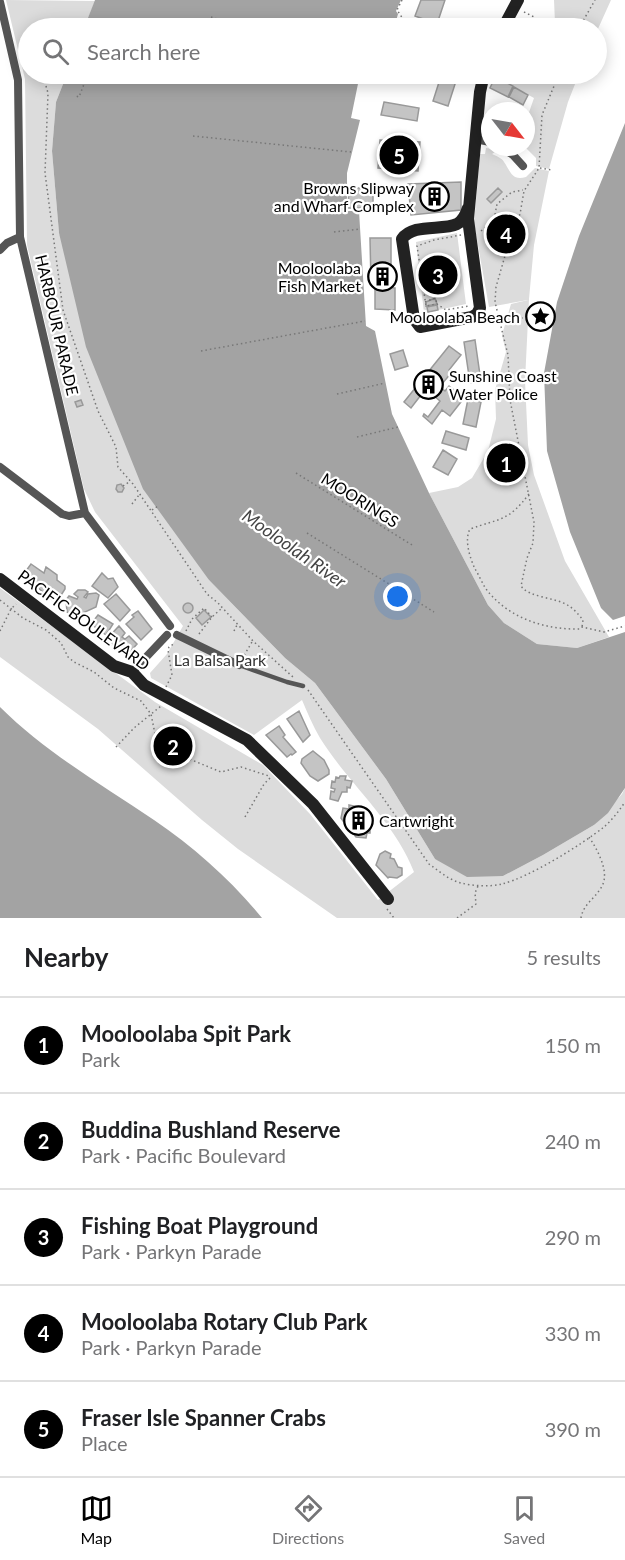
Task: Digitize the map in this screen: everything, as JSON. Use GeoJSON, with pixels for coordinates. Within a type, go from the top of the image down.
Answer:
{"type":"FeatureCollection","features":[{"type":"Feature","properties":{"kind":"street"},"geometry":{"type":"LineString","coordinates":[[508,18],[518,0]]}},
{"type":"Feature","properties":{"kind":"street","name":"HARBOUR PARADE"},"geometry":{"type":"LineString","coordinates":[[0,2],[18,80]]}},
{"type":"Feature","properties":{"kind":"street","name":"HARBOUR PARADE"},"geometry":{"type":"LineString","coordinates":[[18,84],[20,237],[85,513],[168,630],[176,627],[177,634],[239,665]]}},
{"type":"Feature","properties":{"kind":"street"},"geometry":{"type":"LineString","coordinates":[[468,208],[464,218],[457,224],[411,232],[403,237],[414,319],[420,327],[474,316],[479,312],[468,208],[482,84]]}},
{"type":"Feature","properties":{"kind":"street"},"geometry":{"type":"LineString","coordinates":[[475,139],[481,140]]}},
{"type":"Feature","properties":{"kind":"street"},"geometry":{"type":"LineString","coordinates":[[514,156],[522,166]]}},
{"type":"Feature","properties":{"kind":"street"},"geometry":{"type":"LineString","coordinates":[[457,224],[469,233]]}},
{"type":"Feature","properties":{"kind":"street"},"geometry":{"type":"LineString","coordinates":[[0,250],[7,243],[20,237]]}},
{"type":"Feature","properties":{"kind":"street"},"geometry":{"type":"LineString","coordinates":[[0,467],[62,514],[69,516],[85,513]]}},
{"type":"Feature","properties":{"kind":"street","name":"PACIFIC BOULEVARD"},"geometry":{"type":"LineString","coordinates":[[0,579],[114,666],[132,672],[144,685],[247,740],[313,804],[385,901]]}},
{"type":"Feature","properties":{"kind":"street"},"geometry":{"type":"LineString","coordinates":[[132,672],[168,630]]}},
{"type":"Feature","properties":{"kind":"lane"},"geometry":{"type":"LineString","coordinates":[[239,665],[303,686]]}},
{"type":"Feature","properties":{"kind":"path"},"geometry":{"type":"LineString","coordinates":[[402,0],[397,10],[402,18]]}},
{"type":"Feature","properties":{"kind":"path"},"geometry":{"type":"LineString","coordinates":[[585,18],[595,0]]}},
{"type":"Feature","properties":{"kind":"path"},"geometry":{"type":"LineString","coordinates":[[524,12],[534,17]]}},
{"type":"Feature","properties":{"kind":"path"},"geometry":{"type":"LineString","coordinates":[[211,16],[217,18]]}},
{"type":"Feature","properties":{"kind":"path"},"geometry":{"type":"LineString","coordinates":[[76,96],[79,97],[84,84]]}},
{"type":"Feature","properties":{"kind":"path"},"geometry":{"type":"LineString","coordinates":[[555,84],[542,115],[539,168],[524,190],[520,214],[511,235],[496,287],[495,302],[508,355],[510,400],[534,522],[533,543],[521,586],[529,593],[553,598],[571,606],[582,620],[582,627]]}},
{"type":"Feature","properties":{"kind":"path"},"geometry":{"type":"LineString","coordinates":[[46,86],[48,93],[45,173],[63,310],[98,411],[116,447],[118,467],[152,511],[165,535],[207,594],[253,641],[312,693],[429,864],[455,880],[478,885],[501,884],[518,878],[560,856],[604,826],[625,802]]}},
{"type":"Feature","properties":{"kind":"path"},"geometry":{"type":"LineString","coordinates":[[193,136],[351,152]]}},
{"type":"Feature","properties":{"kind":"path"},"geometry":{"type":"LineString","coordinates":[[539,168],[552,170]]}},
{"type":"Feature","properties":{"kind":"path"},"geometry":{"type":"LineString","coordinates":[[437,304],[426,306],[417,246],[434,240],[483,230],[494,220],[497,205],[505,196],[524,190]]}},
{"type":"Feature","properties":{"kind":"path"},"geometry":{"type":"LineString","coordinates":[[294,209],[347,208]]}},
{"type":"Feature","properties":{"kind":"path"},"geometry":{"type":"LineString","coordinates":[[334,232],[360,229]]}},
{"type":"Feature","properties":{"kind":"path"},"geometry":{"type":"LineString","coordinates":[[425,302],[435,298],[437,304],[446,310],[480,305]]}},
{"type":"Feature","properties":{"kind":"path"},"geometry":{"type":"LineString","coordinates":[[491,321],[523,318]]}},
{"type":"Feature","properties":{"kind":"path"},"geometry":{"type":"LineString","coordinates":[[201,351],[365,321]]}},
{"type":"Feature","properties":{"kind":"path"},"geometry":{"type":"LineString","coordinates":[[337,394],[386,383]]}},
{"type":"Feature","properties":{"kind":"path"},"geometry":{"type":"LineString","coordinates":[[357,437],[398,427]]}},
{"type":"Feature","properties":{"kind":"path","name":"MOORINGS"},"geometry":{"type":"LineString","coordinates":[[296,473],[412,545]]}},
{"type":"Feature","properties":{"kind":"path"},"geometry":{"type":"LineString","coordinates":[[123,486],[130,481]]}},
{"type":"Feature","properties":{"kind":"path"},"geometry":{"type":"LineString","coordinates":[[529,494],[519,507],[504,519],[470,529],[467,534],[471,559],[485,588],[502,606],[542,626],[559,630],[582,627],[604,632],[625,626]]}},
{"type":"Feature","properties":{"kind":"path"},"geometry":{"type":"LineString","coordinates":[[132,504],[139,495]]}},
{"type":"Feature","properties":{"kind":"path"},"geometry":{"type":"LineString","coordinates":[[152,511],[158,506]]}},
{"type":"Feature","properties":{"kind":"path"},"geometry":{"type":"LineString","coordinates":[[307,533],[434,612]]}},
{"type":"Feature","properties":{"kind":"path"},"geometry":{"type":"LineString","coordinates":[[0,600],[23,618],[46,630],[60,643],[68,657],[74,662],[94,672],[114,688],[141,701],[151,714],[155,734],[188,759],[222,772],[241,767],[271,777],[264,784],[245,817]]}},
{"type":"Feature","properties":{"kind":"path"},"geometry":{"type":"LineString","coordinates":[[199,634],[212,616],[222,608]]}},
{"type":"Feature","properties":{"kind":"path"},"geometry":{"type":"LineString","coordinates":[[0,631],[11,609]]}},
{"type":"Feature","properties":{"kind":"path"},"geometry":{"type":"LineString","coordinates":[[234,631],[237,624]]}},
{"type":"Feature","properties":{"kind":"path"},"geometry":{"type":"LineString","coordinates":[[239,665],[253,641]]}},
{"type":"Feature","properties":{"kind":"path"},"geometry":{"type":"LineString","coordinates":[[116,747],[151,714]]}},
{"type":"Feature","properties":{"kind":"path"},"geometry":{"type":"LineString","coordinates":[[581,918],[585,907],[603,886],[605,875],[596,847],[589,836]]}},
{"type":"Feature","properties":{"kind":"path"},"geometry":{"type":"LineString","coordinates":[[457,918],[476,904],[475,893],[478,885]]}},
{"type":"Feature","properties":{"kind":"path"},"geometry":{"type":"LineString","coordinates":[[385,901],[394,918]]}},
{"type":"Feature","properties":{"kind":"green space"},"geometry":{"type":"Polygon","coordinates":[[[6,0],[95,1],[88,18],[18,18],[18,50],[6,0]]]}},
{"type":"Feature","properties":{"kind":"green space"},"geometry":{"type":"Polygon","coordinates":[[[554,0],[611,0],[603,18],[555,18],[554,0]]]}},
{"type":"Feature","properties":{"kind":"green space","name":"La Balsa Park"},"geometry":{"type":"Polygon","coordinates":[[[25,84],[63,84],[56,102],[52,151],[59,233],[209,580],[285,658],[315,683],[386,779],[435,859],[503,876],[594,825],[625,788],[625,918],[337,918],[238,849],[98,729],[0,657],[0,588],[155,702],[263,765],[310,814],[378,900],[414,872],[406,854],[383,819],[331,755],[320,738],[302,700],[254,735],[151,678],[150,673],[167,654],[183,626],[95,512],[84,489],[27,245],[25,84]]]}},
{"type":"Feature","properties":{"kind":"green space"},"geometry":{"type":"Polygon","coordinates":[[[509,84],[575,84],[549,169],[536,166],[534,156],[535,102],[533,102],[534,98],[509,84]]]}},
{"type":"Feature","properties":{"kind":"green space"},"geometry":{"type":"Polygon","coordinates":[[[480,154],[502,159],[512,175],[518,178],[526,177],[535,168],[549,171],[534,245],[529,299],[525,381],[528,445],[534,475],[565,561],[609,637],[577,648],[537,644],[504,623],[488,605],[429,493],[458,487],[472,478],[488,451],[496,419],[495,390],[506,352],[502,335],[511,304],[528,300],[489,307],[474,223],[480,154]]]}},
{"type":"Feature","properties":{"kind":"green space"},"geometry":{"type":"Polygon","coordinates":[[[457,233],[466,304],[424,313],[416,242],[457,233]]]}},
{"type":"Feature","properties":{"kind":"water"},"geometry":{"type":"Polygon","coordinates":[[[95,0],[401,0],[396,11],[397,18],[88,18],[95,0]]]}},
{"type":"Feature","properties":{"kind":"water","name":"Mooloolah River"},"geometry":{"type":"Polygon","coordinates":[[[63,84],[358,84],[351,118],[360,120],[347,173],[347,211],[359,211],[366,326],[375,331],[392,414],[429,493],[488,605],[504,623],[537,644],[577,648],[625,632],[625,788],[608,813],[594,825],[503,876],[467,877],[435,859],[386,779],[315,683],[285,658],[209,580],[143,489],[86,347],[59,233],[52,151],[56,102],[63,84]]]}},
{"type":"Feature","properties":{"kind":"water"},"geometry":{"type":"Polygon","coordinates":[[[625,123],[625,616],[613,620],[601,608],[570,532],[547,451],[544,373],[557,302],[579,236],[625,123]]]}},
{"type":"Feature","properties":{"kind":"water"},"geometry":{"type":"Polygon","coordinates":[[[0,707],[55,753],[184,842],[212,865],[262,918],[0,918],[0,707]]]}},
{"type":"Feature","properties":{"kind":"building"},"geometry":{"type":"Polygon","coordinates":[[[421,0],[445,0],[439,18],[415,16],[421,0]]]}},
{"type":"Feature","properties":{"kind":"building"},"geometry":{"type":"Polygon","coordinates":[[[438,84],[455,84],[448,106],[433,101],[438,84]]]}},
{"type":"Feature","properties":{"kind":"building"},"geometry":{"type":"Polygon","coordinates":[[[492,84],[513,86],[508,97],[490,88],[492,84]]]}},
{"type":"Feature","properties":{"kind":"building"},"geometry":{"type":"Polygon","coordinates":[[[514,87],[528,95],[524,102],[518,102],[509,97],[514,87]]]}},
{"type":"Feature","properties":{"kind":"building"},"geometry":{"type":"Polygon","coordinates":[[[384,102],[419,108],[417,121],[381,115],[384,102]]]}},
{"type":"Feature","properties":{"kind":"building"},"geometry":{"type":"Polygon","coordinates":[[[380,140],[420,142],[418,171],[378,168],[380,140]]]}},
{"type":"Feature","properties":{"kind":"building","name":"Browns Slipway and Wharf Complex"},"geometry":{"type":"Polygon","coordinates":[[[461,182],[461,210],[411,215],[408,184],[461,182]]]}},
{"type":"Feature","properties":{"kind":"building"},"geometry":{"type":"Polygon","coordinates":[[[349,188],[373,188],[373,208],[348,208],[349,188]]]}},
{"type":"Feature","properties":{"kind":"building"},"geometry":{"type":"Polygon","coordinates":[[[498,188],[502,192],[491,203],[487,199],[498,188]]]}},
{"type":"Feature","properties":{"kind":"building"},"geometry":{"type":"Polygon","coordinates":[[[499,219],[505,226],[493,237],[486,230],[499,219]]]}},
{"type":"Feature","properties":{"kind":"building","name":"Mooloolaba Fish Market"},"geometry":{"type":"Polygon","coordinates":[[[370,238],[391,238],[391,271],[393,288],[395,288],[395,310],[375,309],[375,288],[371,283],[370,238]]]}},
{"type":"Feature","properties":{"kind":"building"},"geometry":{"type":"Polygon","coordinates":[[[435,298],[437,304],[426,306],[426,302],[435,298]]]}},
{"type":"Feature","properties":{"kind":"building"},"geometry":{"type":"Polygon","coordinates":[[[437,305],[438,310],[428,312],[427,307],[437,305]]]}},
{"type":"Feature","properties":{"kind":"building"},"geometry":{"type":"Polygon","coordinates":[[[475,340],[481,382],[470,383],[464,342],[475,340]]]}},
{"type":"Feature","properties":{"kind":"building","name":"Sunshine Coast Water Police"},"geometry":{"type":"Polygon","coordinates":[[[449,346],[461,355],[449,370],[452,372],[442,384],[440,382],[438,385],[445,391],[449,386],[464,398],[450,416],[442,410],[432,424],[423,416],[424,414],[428,417],[440,401],[428,391],[423,397],[421,395],[411,408],[404,402],[449,346]]]}},
{"type":"Feature","properties":{"kind":"building"},"geometry":{"type":"Polygon","coordinates":[[[403,350],[408,366],[395,370],[390,354],[403,350]]]}},
{"type":"Feature","properties":{"kind":"building"},"geometry":{"type":"Polygon","coordinates":[[[468,399],[481,402],[476,427],[463,424],[468,399]]]}},
{"type":"Feature","properties":{"kind":"building"},"geometry":{"type":"Polygon","coordinates":[[[81,400],[83,405],[77,407],[75,402],[81,400]]]}},
{"type":"Feature","properties":{"kind":"building"},"geometry":{"type":"Polygon","coordinates":[[[446,431],[469,438],[466,450],[442,443],[446,431]]]}},
{"type":"Feature","properties":{"kind":"building"},"geometry":{"type":"Polygon","coordinates":[[[443,450],[457,459],[448,475],[433,467],[443,450]]]}},
{"type":"Feature","properties":{"kind":"building"},"geometry":{"type":"Polygon","coordinates":[[[121,484],[124,488],[122,492],[118,492],[117,485],[121,484]]]}},
{"type":"Feature","properties":{"kind":"building"},"geometry":{"type":"Polygon","coordinates":[[[31,564],[44,573],[46,567],[57,575],[57,580],[65,586],[56,603],[23,575],[31,564]]]}},
{"type":"Feature","properties":{"kind":"building"},"geometry":{"type":"Polygon","coordinates":[[[102,573],[108,579],[113,578],[118,587],[108,598],[92,586],[102,573]]]}},
{"type":"Feature","properties":{"kind":"building"},"geometry":{"type":"Polygon","coordinates":[[[78,590],[88,592],[84,597],[86,598],[88,594],[99,595],[96,607],[81,612],[77,617],[67,612],[66,600],[69,596],[77,599],[78,597],[74,594],[78,590]]]}},
{"type":"Feature","properties":{"kind":"building"},"geometry":{"type":"Polygon","coordinates":[[[116,594],[130,610],[120,621],[104,604],[116,594]]]}},
{"type":"Feature","properties":{"kind":"building"},"geometry":{"type":"Polygon","coordinates":[[[188,603],[193,608],[188,613],[183,608],[188,603]]]}},
{"type":"Feature","properties":{"kind":"building"},"geometry":{"type":"Polygon","coordinates":[[[204,610],[211,617],[202,625],[196,618],[204,610]]]}},
{"type":"Feature","properties":{"kind":"building"},"geometry":{"type":"Polygon","coordinates":[[[138,611],[152,629],[141,640],[126,624],[138,611]]]}},
{"type":"Feature","properties":{"kind":"building"},"geometry":{"type":"Polygon","coordinates":[[[98,615],[113,624],[106,635],[91,624],[98,615]]]}},
{"type":"Feature","properties":{"kind":"building"},"geometry":{"type":"Polygon","coordinates":[[[119,626],[125,633],[122,637],[125,639],[129,636],[137,644],[129,653],[127,650],[119,651],[106,640],[119,626]]]}},
{"type":"Feature","properties":{"kind":"building"},"geometry":{"type":"Polygon","coordinates":[[[299,711],[310,735],[303,742],[287,719],[299,711]]]}},
{"type":"Feature","properties":{"kind":"building"},"geometry":{"type":"Polygon","coordinates":[[[279,726],[285,735],[283,737],[296,752],[287,757],[266,735],[279,726]]]}},
{"type":"Feature","properties":{"kind":"building"},"geometry":{"type":"Polygon","coordinates":[[[313,751],[324,760],[329,770],[329,774],[318,781],[310,776],[301,763],[302,759],[313,751]]]}},
{"type":"Feature","properties":{"kind":"building"},"geometry":{"type":"Polygon","coordinates":[[[346,776],[345,780],[352,781],[350,788],[347,787],[347,792],[342,792],[338,801],[330,799],[331,791],[334,792],[335,789],[331,788],[332,781],[335,782],[336,777],[346,776]]]}},
{"type":"Feature","properties":{"kind":"building","name":"Cartwright"},"geometry":{"type":"Polygon","coordinates":[[[349,805],[354,806],[353,809],[363,814],[368,824],[367,828],[370,828],[370,833],[367,833],[366,838],[356,837],[352,832],[355,827],[350,827],[350,820],[345,824],[341,818],[343,808],[349,809],[349,805]]]}},
{"type":"Feature","properties":{"kind":"building"},"geometry":{"type":"Polygon","coordinates":[[[385,851],[391,854],[390,858],[394,859],[398,867],[402,868],[402,875],[397,878],[388,878],[376,865],[380,854],[385,851]]]}},
{"type":"Feature","properties":{"kind":"place","name":"Fraser Isle Spanner Crabs"},"geometry":{"type":"Point","coordinates":[399,155]}},
{"type":"Feature","properties":{"kind":"place","name":"Browns Slipway and Wharf Complex"},"geometry":{"type":"Point","coordinates":[435,197]}},
{"type":"Feature","properties":{"kind":"place","name":"Mooloolaba Rotary Club Park"},"geometry":{"type":"Point","coordinates":[506,234]}},
{"type":"Feature","properties":{"kind":"place","name":"Fishing Boat Playground"},"geometry":{"type":"Point","coordinates":[438,275]}},
{"type":"Feature","properties":{"kind":"place","name":"Mooloolaba Fish Market"},"geometry":{"type":"Point","coordinates":[382,277]}},
{"type":"Feature","properties":{"kind":"place","name":"Mooloolaba Beach"},"geometry":{"type":"Point","coordinates":[541,317]}},
{"type":"Feature","properties":{"kind":"place","name":"Sunshine Coast Water Police"},"geometry":{"type":"Point","coordinates":[428,385]}},
{"type":"Feature","properties":{"kind":"place","name":"Mooloolaba Spit Park"},"geometry":{"type":"Point","coordinates":[506,463]}},
{"type":"Feature","properties":{"kind":"place","name":"Buddina Bushland Reserve"},"geometry":{"type":"Point","coordinates":[173,746]}},
{"type":"Feature","properties":{"kind":"place","name":"Cartwright"},"geometry":{"type":"Point","coordinates":[358,821]}}]}
